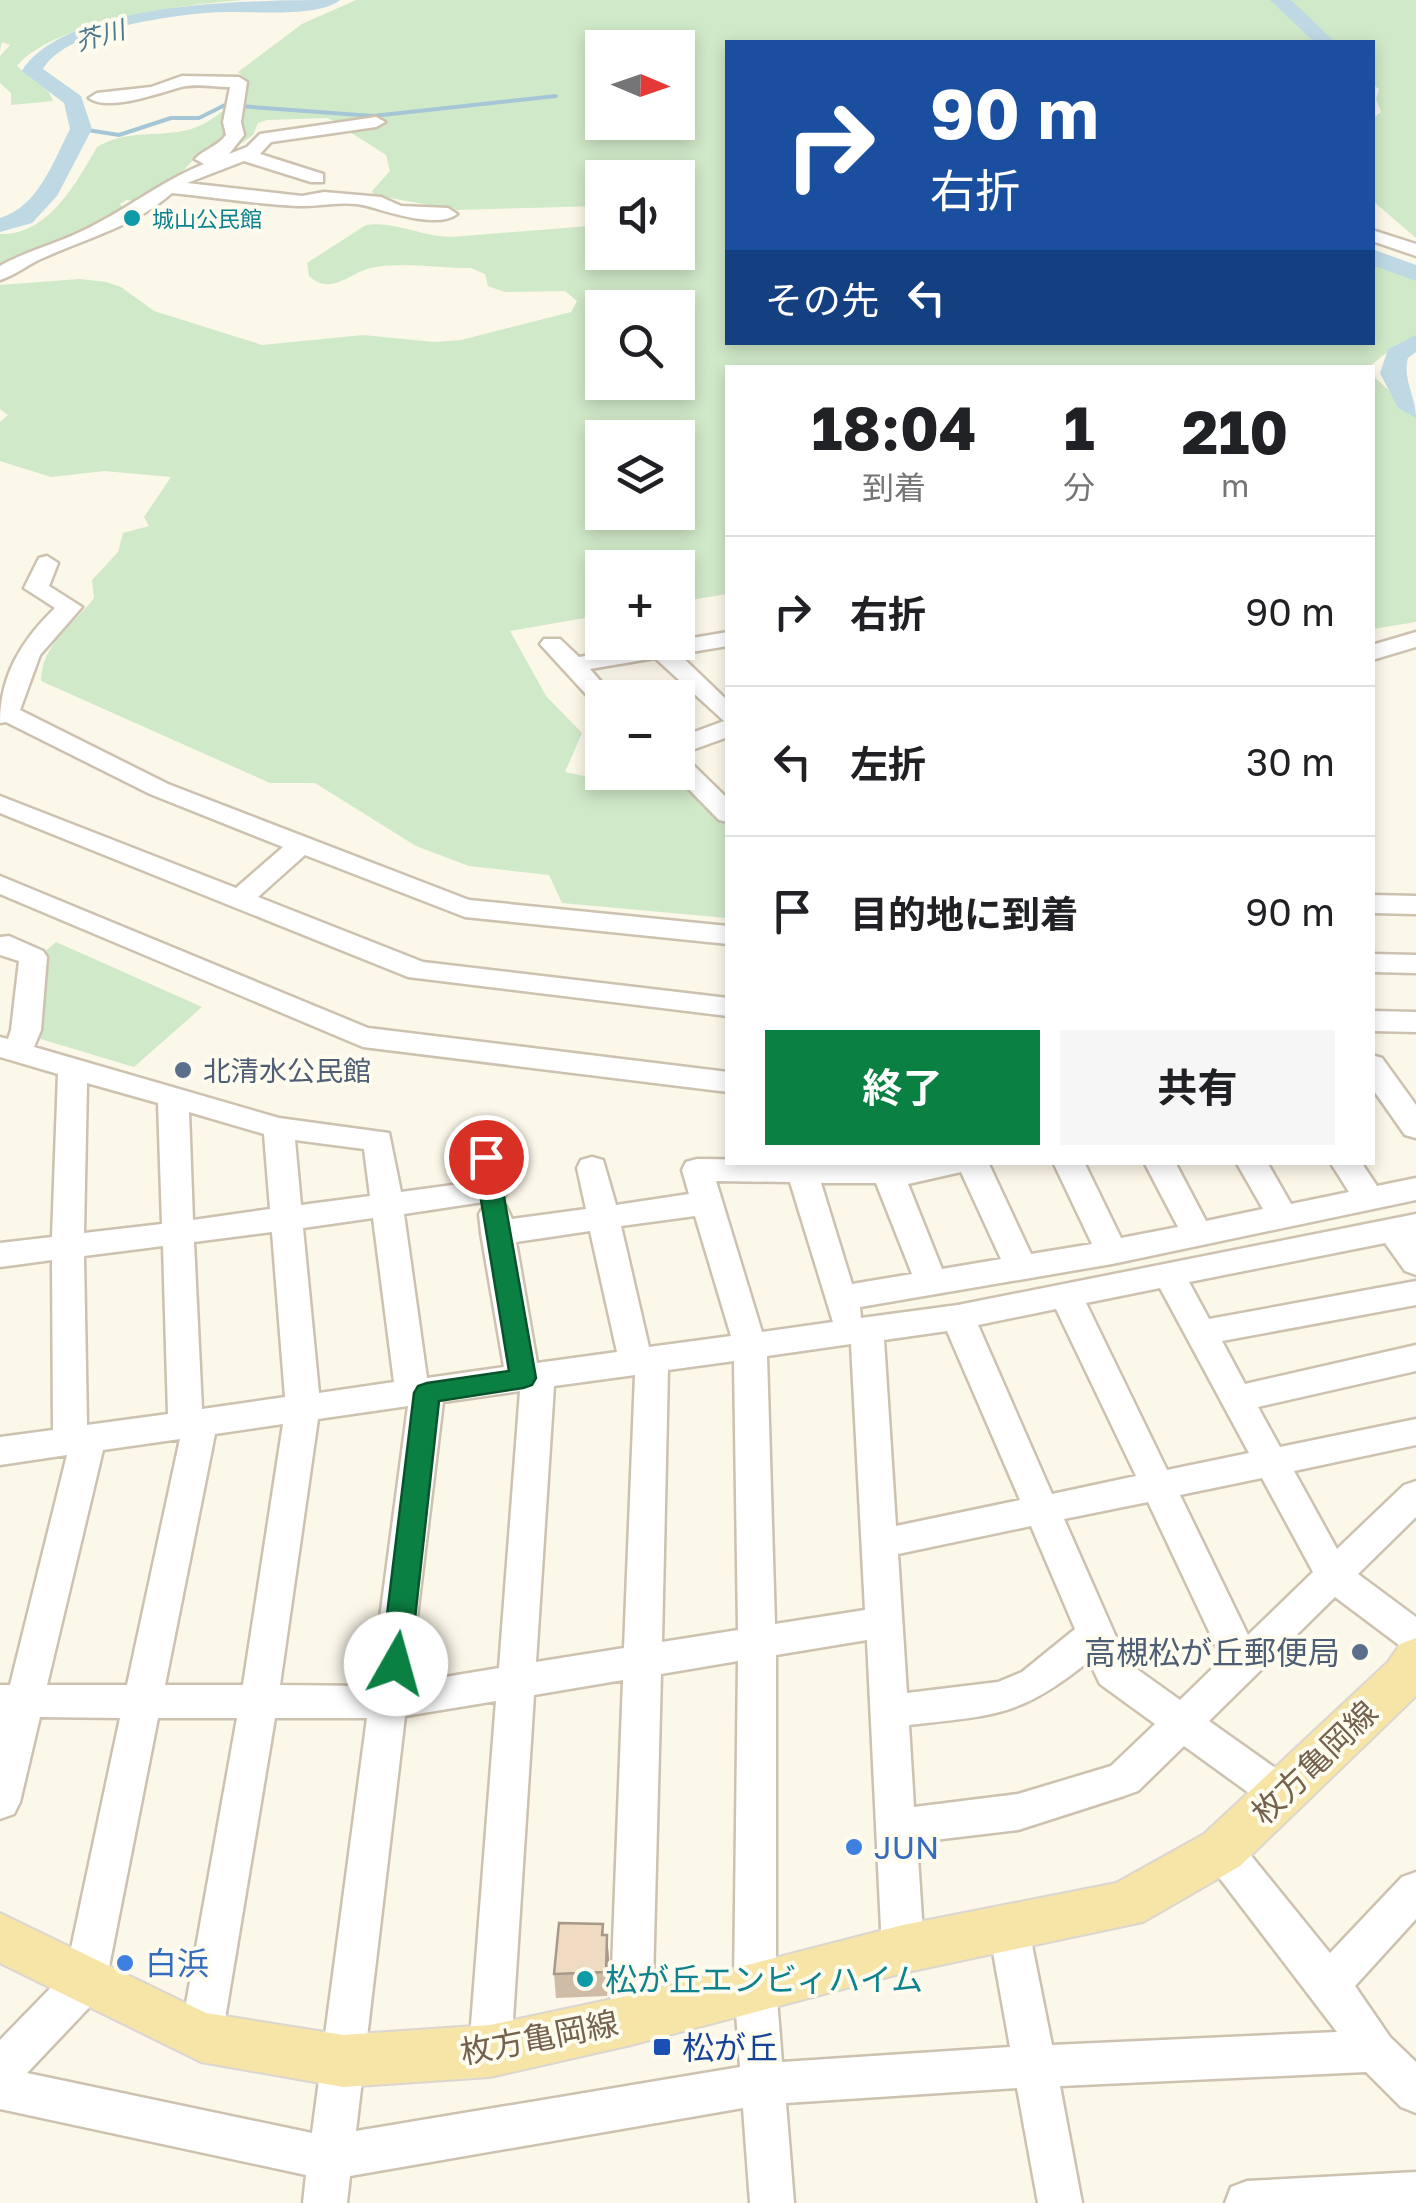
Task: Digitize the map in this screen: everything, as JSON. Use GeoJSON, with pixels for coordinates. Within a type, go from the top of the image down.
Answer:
{"type":"FeatureCollection","features":[{"type":"Feature","properties":{"kind":"main road","name":"枚方亀岡線"},"geometry":{"type":"LineString","coordinates":[[0,1937],[200,2037],[343,2061],[490,2051],[631,2020],[903,1948],[1125,1905],[1222,1850],[1413,1664]]}},
{"type":"Feature","properties":{"kind":"street"},"geometry":{"type":"LineString","coordinates":[[0,274],[35,254],[85,237],[154,200],[190,165],[219,153],[236,133],[232,122],[239,82],[182,81],[154,92],[97,98]]}},
{"type":"Feature","properties":{"kind":"street"},"geometry":{"type":"LineString","coordinates":[[176,182],[244,155],[274,135],[376,122]]}},
{"type":"Feature","properties":{"kind":"street"},"geometry":{"type":"LineString","coordinates":[[244,155],[317,178]]}},
{"type":"Feature","properties":{"kind":"street"},"geometry":{"type":"LineString","coordinates":[[176,182],[302,201],[355,198],[380,202],[400,211],[448,214]]}},
{"type":"Feature","properties":{"kind":"street"},"geometry":{"type":"LineString","coordinates":[[1375,235],[1416,250]]}},
{"type":"Feature","properties":{"kind":"street"},"geometry":{"type":"LineString","coordinates":[[47,563],[36,588],[70,607],[34,640],[4,714],[158,789],[466,908],[725,935]]}},
{"type":"Feature","properties":{"kind":"street"},"geometry":{"type":"LineString","coordinates":[[695,644],[725,639]]}},
{"type":"Feature","properties":{"kind":"street"},"geometry":{"type":"LineString","coordinates":[[1375,651],[1416,639]]}},
{"type":"Feature","properties":{"kind":"street"},"geometry":{"type":"LineString","coordinates":[[552,644],[587,680]]}},
{"type":"Feature","properties":{"kind":"street"},"geometry":{"type":"LineString","coordinates":[[572,664],[597,660]]}},
{"type":"Feature","properties":{"kind":"street"},"geometry":{"type":"LineString","coordinates":[[670,660],[725,712]]}},
{"type":"Feature","properties":{"kind":"street"},"geometry":{"type":"LineString","coordinates":[[695,740],[725,729]]}},
{"type":"Feature","properties":{"kind":"street"},"geometry":{"type":"LineString","coordinates":[[695,781],[725,811]]}},
{"type":"Feature","properties":{"kind":"street"},"geometry":{"type":"LineString","coordinates":[[0,804],[418,971],[725,1007]]}},
{"type":"Feature","properties":{"kind":"street"},"geometry":{"type":"LineString","coordinates":[[239,900],[300,846]]}},
{"type":"Feature","properties":{"kind":"street"},"geometry":{"type":"LineString","coordinates":[[0,884],[363,1038],[725,1082]]}},
{"type":"Feature","properties":{"kind":"street"},"geometry":{"type":"LineString","coordinates":[[1375,904],[1416,905]]}},
{"type":"Feature","properties":{"kind":"street"},"geometry":{"type":"LineString","coordinates":[[0,946],[9,945],[33,957],[26,1030],[9,1049],[279,1128],[378,1140],[420,1394],[391,1702],[325,2203]]}},
{"type":"Feature","properties":{"kind":"street"},"geometry":{"type":"LineString","coordinates":[[1375,964],[1416,964]]}},
{"type":"Feature","properties":{"kind":"street"},"geometry":{"type":"LineString","coordinates":[[1375,1021],[1416,1022]]}},
{"type":"Feature","properties":{"kind":"street"},"geometry":{"type":"LineString","coordinates":[[0,1802],[12,1702],[79,1440],[68,1246],[73,1067]]}},
{"type":"Feature","properties":{"kind":"street"},"geometry":{"type":"LineString","coordinates":[[1375,1068],[1416,1128]]}},
{"type":"Feature","properties":{"kind":"street"},"geometry":{"type":"LineString","coordinates":[[0,2070],[85,1982],[144,1703],[193,1424],[178,1234],[174,1096]]}},
{"type":"Feature","properties":{"kind":"street"},"geometry":{"type":"LineString","coordinates":[[200,2037],[259,1701],[303,1408],[279,1128]]}},
{"type":"Feature","properties":{"kind":"street"},"geometry":{"type":"LineString","coordinates":[[486,1157],[497,1233],[530,1377],[518,1679],[490,2051]]}},
{"type":"Feature","properties":{"kind":"street"},"geometry":{"type":"LineString","coordinates":[[772,2203],[755,1986],[757,1643],[750,1345],[697,1170],[920,1173],[949,1165]]}},
{"type":"Feature","properties":{"kind":"street"},"geometry":{"type":"LineString","coordinates":[[973,1165],[1020,1267]]}},
{"type":"Feature","properties":{"kind":"street"},"geometry":{"type":"LineString","coordinates":[[1069,1165],[1112,1252]]}},
{"type":"Feature","properties":{"kind":"street"},"geometry":{"type":"LineString","coordinates":[[1161,1165],[1197,1234]]}},
{"type":"Feature","properties":{"kind":"street"},"geometry":{"type":"LineString","coordinates":[[1253,1165],[1281,1214]]}},
{"type":"Feature","properties":{"kind":"street"},"geometry":{"type":"LineString","coordinates":[[1347,1165],[1369,1198]]}},
{"type":"Feature","properties":{"kind":"street"},"geometry":{"type":"LineString","coordinates":[[592,1168],[602,1218],[644,1361],[644,1660],[631,2020]]}},
{"type":"Feature","properties":{"kind":"street"},"geometry":{"type":"LineString","coordinates":[[802,1170],[841,1298],[859,1330],[892,1711],[903,1948]]}},
{"type":"Feature","properties":{"kind":"street"},"geometry":{"type":"LineString","coordinates":[[887,1172],[932,1284]]}},
{"type":"Feature","properties":{"kind":"street"},"geometry":{"type":"LineString","coordinates":[[841,1298],[1112,1252],[1416,1189]]}},
{"type":"Feature","properties":{"kind":"street"},"geometry":{"type":"LineString","coordinates":[[0,1255],[492,1191]]}},
{"type":"Feature","properties":{"kind":"street"},"geometry":{"type":"LineString","coordinates":[[497,1233],[706,1203]]}},
{"type":"Feature","properties":{"kind":"street"},"geometry":{"type":"LineString","coordinates":[[0,1451],[958,1317],[1404,1227],[1416,1263]]}},
{"type":"Feature","properties":{"kind":"street"},"geometry":{"type":"LineString","coordinates":[[1169,1275],[1334,1577],[1413,1664]]}},
{"type":"Feature","properties":{"kind":"street"},"geometry":{"type":"LineString","coordinates":[[1200,1333],[1416,1293]]}},
{"type":"Feature","properties":{"kind":"street"},"geometry":{"type":"LineString","coordinates":[[1066,1295],[1244,1666]]}},
{"type":"Feature","properties":{"kind":"street"},"geometry":{"type":"LineString","coordinates":[[958,1317],[1113,1673],[1281,1794]]}},
{"type":"Feature","properties":{"kind":"street"},"geometry":{"type":"LineString","coordinates":[[1235,1398],[1416,1358]]}},
{"type":"Feature","properties":{"kind":"street"},"geometry":{"type":"LineString","coordinates":[[878,1544],[1416,1432]]}},
{"type":"Feature","properties":{"kind":"street"},"geometry":{"type":"LineString","coordinates":[[896,1827],[1018,1812],[1124,1779],[1416,1495]]}},
{"type":"Feature","properties":{"kind":"street"},"geometry":{"type":"LineString","coordinates":[[12,1702],[391,1702],[884,1622]]}},
{"type":"Feature","properties":{"kind":"street"},"geometry":{"type":"LineString","coordinates":[[892,1711],[1002,1698],[1036,1682],[1094,1636]]}},
{"type":"Feature","properties":{"kind":"street"},"geometry":{"type":"LineString","coordinates":[[1222,1850],[1330,1984],[1375,2051],[1416,2092]]}},
{"type":"Feature","properties":{"kind":"street"},"geometry":{"type":"LineString","coordinates":[[1330,1984],[1416,1890]]}},
{"type":"Feature","properties":{"kind":"street"},"geometry":{"type":"LineString","coordinates":[[1009,1930],[1060,2203]]}},
{"type":"Feature","properties":{"kind":"street"},"geometry":{"type":"LineString","coordinates":[[0,2088],[328,2158],[763,2084],[1036,2066],[1375,2051]]}},
{"type":"Feature","properties":{"kind":"street"},"geometry":{"type":"LineString","coordinates":[[1247,2203],[1416,2194]]}},
{"type":"Feature","properties":{"kind":"green space"},"geometry":{"type":"Polygon","coordinates":[[[0,0],[247,0],[158,11],[60,38],[17,66],[49,92],[53,101],[11,105],[11,93],[0,83],[0,56],[10,45],[2,42],[0,51],[0,0]]]}},
{"type":"Feature","properties":{"kind":"green space"},"geometry":{"type":"Polygon","coordinates":[[[356,0],[1274,0],[1316,40],[725,40],[725,345],[1375,345],[1375,263],[1416,281],[1416,338],[1397,344],[1371,365],[725,365],[725,594],[695,599],[695,550],[585,550],[585,618],[510,631],[546,696],[582,733],[565,772],[585,776],[585,790],[690,790],[725,819],[725,918],[562,903],[549,875],[469,866],[416,846],[315,783],[270,783],[41,681],[53,645],[94,598],[92,580],[118,552],[123,533],[149,526],[144,517],[171,477],[105,471],[51,477],[0,461],[0,422],[8,415],[0,409],[0,285],[80,279],[106,282],[121,287],[154,311],[262,345],[363,335],[434,342],[461,340],[571,312],[577,301],[565,291],[505,292],[488,286],[485,274],[471,268],[377,267],[324,284],[309,276],[307,263],[366,225],[451,237],[585,226],[585,270],[695,270],[695,160],[585,160],[585,206],[456,210],[374,195],[372,191],[390,171],[386,155],[328,118],[267,120],[258,123],[253,135],[236,147],[236,121],[246,80],[238,72],[302,24],[356,0]]]}},
{"type":"Feature","properties":{"kind":"green space"},"geometry":{"type":"Polygon","coordinates":[[[1291,0],[1416,0],[1416,238],[1375,203],[1375,116],[1381,112],[1376,99],[1379,89],[1375,86],[1375,40],[1330,40],[1291,0]]]}},
{"type":"Feature","properties":{"kind":"green space"},"geometry":{"type":"Polygon","coordinates":[[[228,112],[230,135],[212,153],[192,161],[175,180],[143,202],[127,200],[120,204],[124,210],[82,235],[0,271],[0,234],[17,232],[47,217],[70,190],[97,147],[129,136],[190,129],[228,112]]]}},
{"type":"Feature","properties":{"kind":"green space"},"geometry":{"type":"Polygon","coordinates":[[[1375,378],[1416,415],[1416,622],[1375,629],[1375,378]]]}},
{"type":"Feature","properties":{"kind":"green space"},"geometry":{"type":"Polygon","coordinates":[[[56,942],[202,1007],[134,1067],[34,1037],[42,954],[56,942]]]}},
{"type":"Feature","properties":{"kind":"building"},"geometry":{"type":"Polygon","coordinates":[[[559,1923],[603,1924],[602,1935],[607,1935],[606,1972],[554,1974],[559,1923]]]}},
{"type":"Feature","properties":{"kind":"waterway","name":"芥川"},"geometry":{"type":"LineString","coordinates":[[0,225],[24,218],[49,191],[81,129],[74,100],[32,71],[39,58],[55,47],[101,28],[175,10],[330,0]]}},
{"type":"Feature","properties":{"kind":"waterway","name":"芥川"},"geometry":{"type":"LineString","coordinates":[[1280,0],[1323,40]]}},
{"type":"Feature","properties":{"kind":"waterway"},"geometry":{"type":"LineString","coordinates":[[81,129],[119,135],[171,118],[199,118],[225,105],[373,116],[556,96]]}},
{"type":"Feature","properties":{"kind":"waterway","name":"芥川"},"geometry":{"type":"LineString","coordinates":[[1375,257],[1416,274]]}},
{"type":"Feature","properties":{"kind":"waterway","name":"芥川"},"geometry":{"type":"LineString","coordinates":[[1416,343],[1404,347],[1393,363],[1395,383],[1416,410]]}},
{"type":"Feature","properties":{"kind":"place","name":"城山公民館"},"geometry":{"type":"Point","coordinates":[132,218]}},
{"type":"Feature","properties":{"kind":"place","name":"北清水公民館"},"geometry":{"type":"Point","coordinates":[183,1070]}},
{"type":"Feature","properties":{"kind":"place","name":"高槻松が丘郵便局"},"geometry":{"type":"Point","coordinates":[1360,1652]}},
{"type":"Feature","properties":{"kind":"place","name":"JUN"},"geometry":{"type":"Point","coordinates":[854,1847]}},
{"type":"Feature","properties":{"kind":"place","name":"白浜"},"geometry":{"type":"Point","coordinates":[125,1963]}},
{"type":"Feature","properties":{"kind":"place","name":"松が丘エンビィハイム"},"geometry":{"type":"Point","coordinates":[585,1979]}},
{"type":"Feature","properties":{"kind":"place","name":"松が丘"},"geometry":{"type":"Point","coordinates":[662,2047]}},
{"type":"Feature","properties":{"kind":"route"},"geometry":{"type":"LineString","coordinates":[[396,1664],[427,1393],[523,1378],[486,1157]]}}]}
